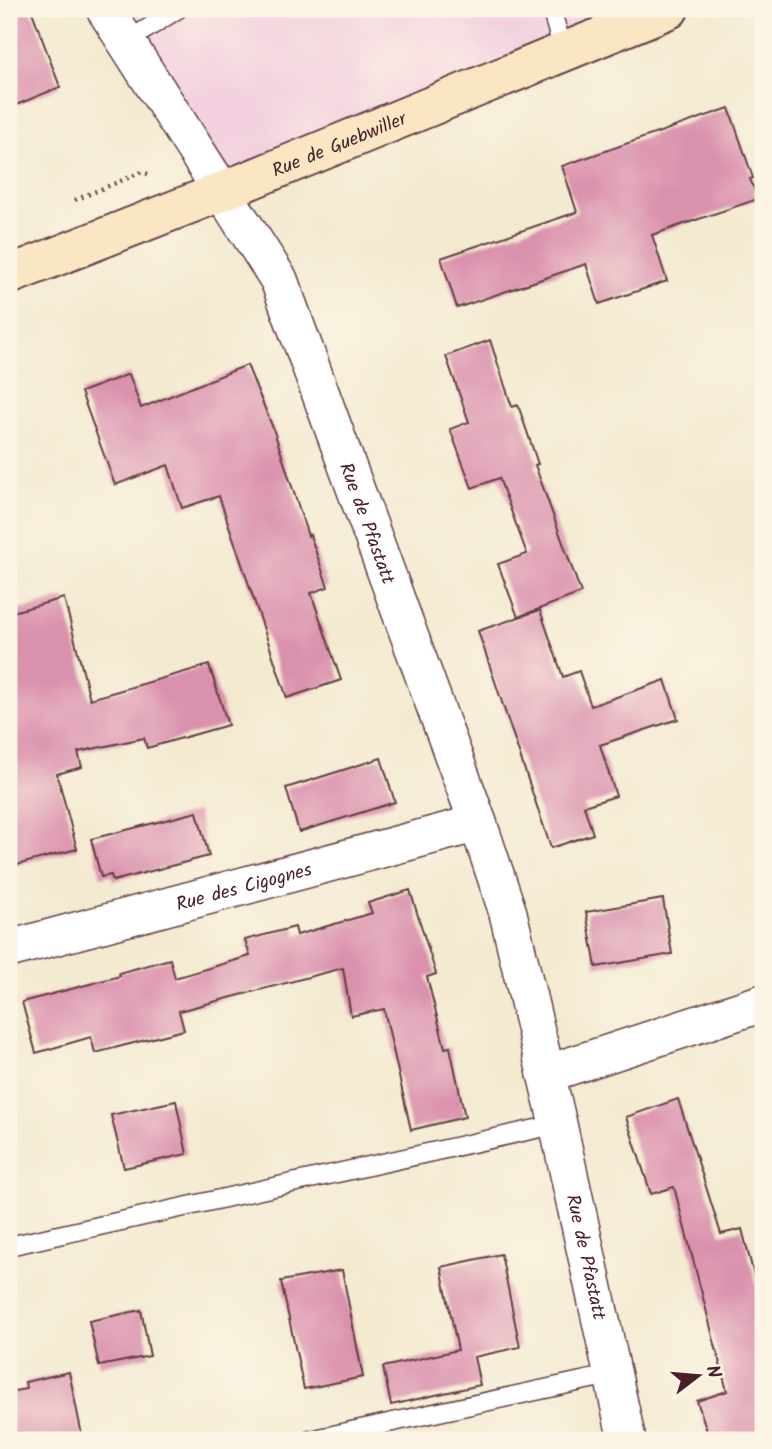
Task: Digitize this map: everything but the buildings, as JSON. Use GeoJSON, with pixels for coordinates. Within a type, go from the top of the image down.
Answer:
{"type":"FeatureCollection","features":[{"type":"Feature","properties":{"kind":"main road","name":"Rue de Guebwiller"},"geometry":{"type":"LineString","coordinates":[[9,275],[669,9]]}},
{"type":"Feature","properties":{"kind":"street","name":"Rue de Pfastatt"},"geometry":{"type":"LineString","coordinates":[[105,9],[279,281],[478,823],[508,913],[558,1124],[627,1440]]}},
{"type":"Feature","properties":{"kind":"street","name":"Rue des Cigognes"},"geometry":{"type":"LineString","coordinates":[[9,949],[478,823]]}},
{"type":"Feature","properties":{"kind":"street"},"geometry":{"type":"LineString","coordinates":[[546,1074],[763,1003]]}},
{"type":"Feature","properties":{"kind":"lane"},"geometry":{"type":"LineString","coordinates":[[126,42],[178,9]]}},
{"type":"Feature","properties":{"kind":"lane"},"geometry":{"type":"LineString","coordinates":[[551,9],[564,52]]}},
{"type":"Feature","properties":{"kind":"lane"},"geometry":{"type":"LineString","coordinates":[[9,1246],[558,1124]]}},
{"type":"Feature","properties":{"kind":"lane"},"geometry":{"type":"LineString","coordinates":[[310,1440],[614,1374]]}},
{"type":"Feature","properties":{"kind":"shaded area"},"geometry":{"type":"Polygon","coordinates":[[[105,9],[669,9],[223,191],[105,9]]]}}]}
